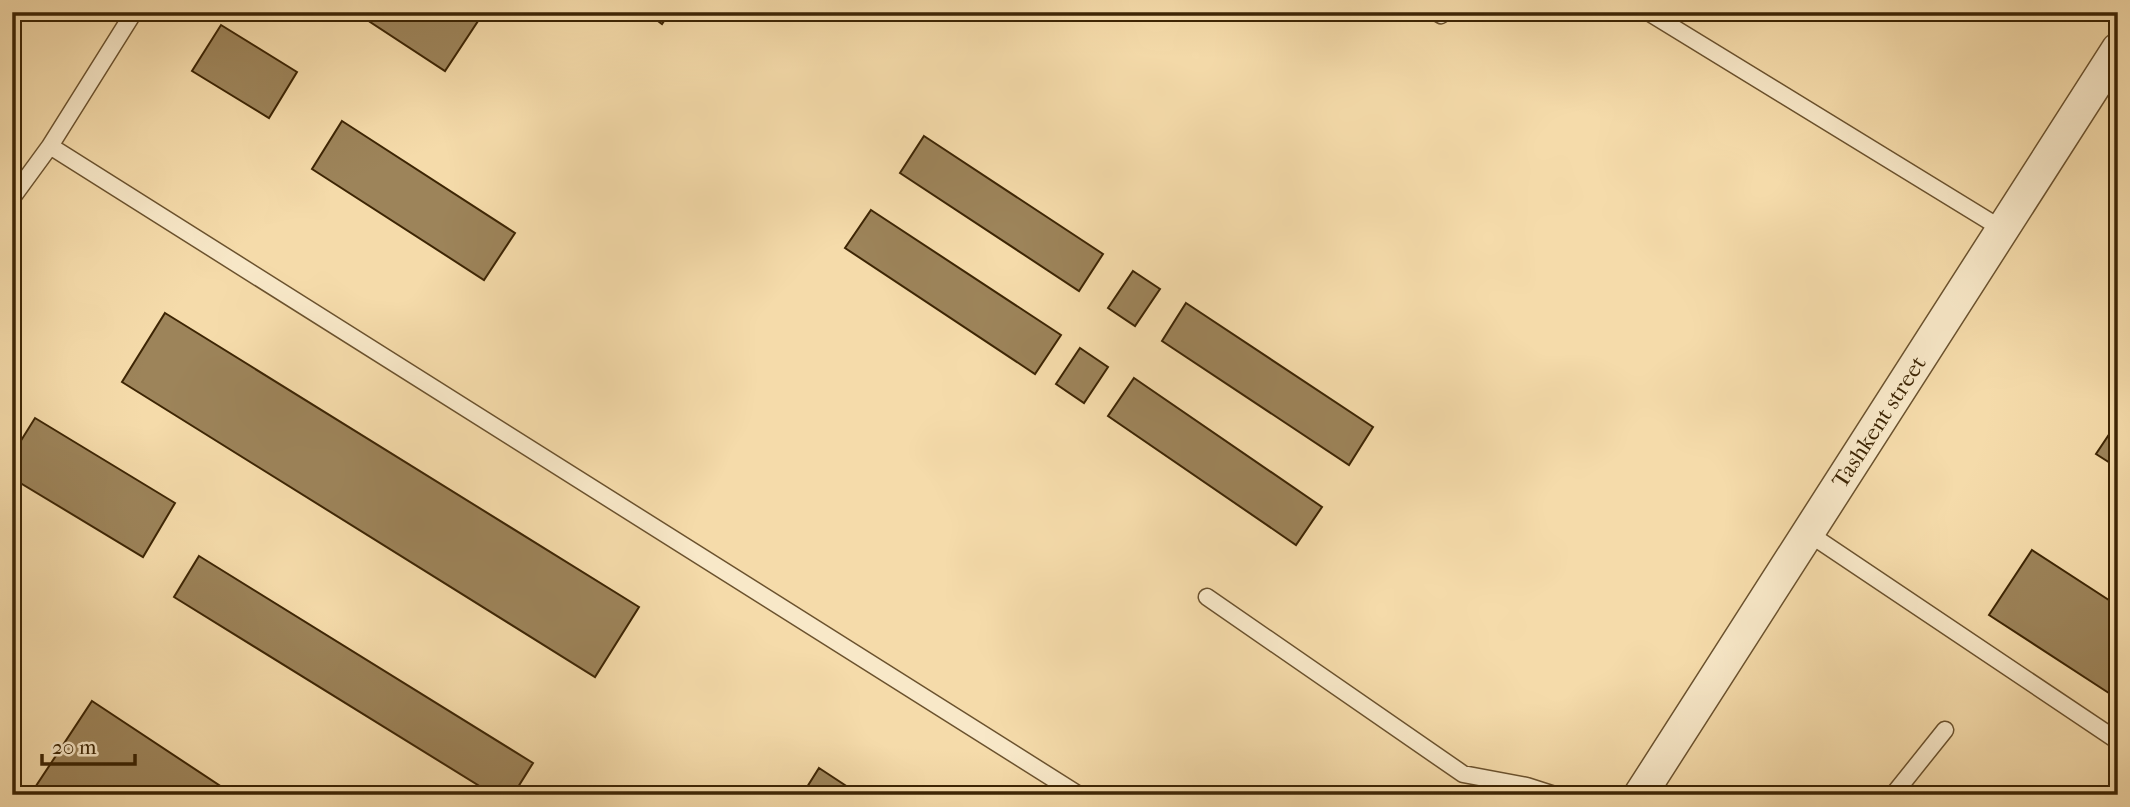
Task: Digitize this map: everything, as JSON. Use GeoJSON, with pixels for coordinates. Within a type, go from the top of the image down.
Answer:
{"type":"FeatureCollection","features":[{"type":"Feature","properties":{"kind":"street","name":"Tashkent street"},"geometry":{"type":"LineString","coordinates":[[1640,795],[2118,49]]}},
{"type":"Feature","properties":{"kind":"lane"},"geometry":{"type":"LineString","coordinates":[[12,198],[50,146],[134,12]]}},
{"type":"Feature","properties":{"kind":"lane"},"geometry":{"type":"LineString","coordinates":[[1436,12],[1441,15],[1445,12]]}},
{"type":"Feature","properties":{"kind":"lane"},"geometry":{"type":"LineString","coordinates":[[1648,12],[2003,229]]}},
{"type":"Feature","properties":{"kind":"lane"},"geometry":{"type":"LineString","coordinates":[[50,146],[1079,795]]}},
{"type":"Feature","properties":{"kind":"lane"},"geometry":{"type":"LineString","coordinates":[[1808,533],[2118,741]]}},
{"type":"Feature","properties":{"kind":"lane"},"geometry":{"type":"LineString","coordinates":[[1207,597],[1463,774],[1527,786],[1555,795]]}},
{"type":"Feature","properties":{"kind":"lane"},"geometry":{"type":"LineString","coordinates":[[1893,795],[1945,730]]}},
{"type":"Feature","properties":{"kind":"building"},"geometry":{"type":"Polygon","coordinates":[[[364,12],[484,12],[445,71],[361,16],[364,12]]]}},
{"type":"Feature","properties":{"kind":"building"},"geometry":{"type":"Polygon","coordinates":[[[646,12],[670,12],[662,24],[646,12]]]}},
{"type":"Feature","properties":{"kind":"building"},"geometry":{"type":"Polygon","coordinates":[[[221,25],[297,72],[269,118],[192,71],[221,25]]]}},
{"type":"Feature","properties":{"kind":"building"},"geometry":{"type":"Polygon","coordinates":[[[342,121],[515,233],[484,280],[312,169],[342,121]]]}},
{"type":"Feature","properties":{"kind":"building"},"geometry":{"type":"Polygon","coordinates":[[[924,136],[1103,254],[1079,291],[900,173],[924,136]]]}},
{"type":"Feature","properties":{"kind":"building"},"geometry":{"type":"Polygon","coordinates":[[[871,210],[1061,335],[1035,374],[845,248],[871,210]]]}},
{"type":"Feature","properties":{"kind":"building"},"geometry":{"type":"Polygon","coordinates":[[[1133,271],[1160,289],[1135,326],[1108,308],[1133,271]]]}},
{"type":"Feature","properties":{"kind":"building"},"geometry":{"type":"Polygon","coordinates":[[[1186,303],[1373,427],[1349,465],[1162,341],[1186,303]]]}},
{"type":"Feature","properties":{"kind":"building"},"geometry":{"type":"Polygon","coordinates":[[[165,313],[639,607],[595,677],[122,382],[165,313]]]}},
{"type":"Feature","properties":{"kind":"building"},"geometry":{"type":"Polygon","coordinates":[[[1080,348],[1108,367],[1084,403],[1056,384],[1080,348]]]}},
{"type":"Feature","properties":{"kind":"building"},"geometry":{"type":"Polygon","coordinates":[[[1134,378],[1322,507],[1296,545],[1108,416],[1134,378]]]}},
{"type":"Feature","properties":{"kind":"building"},"geometry":{"type":"Polygon","coordinates":[[[35,418],[175,503],[143,557],[12,478],[12,455],[35,418]]]}},
{"type":"Feature","properties":{"kind":"building"},"geometry":{"type":"Polygon","coordinates":[[[2118,421],[2118,468],[2096,454],[2118,421]]]}},
{"type":"Feature","properties":{"kind":"building"},"geometry":{"type":"Polygon","coordinates":[[[2032,550],[2118,606],[2118,699],[1989,615],[2032,550]]]}},
{"type":"Feature","properties":{"kind":"building"},"geometry":{"type":"Polygon","coordinates":[[[199,556],[533,763],[513,795],[494,795],[174,597],[199,556]]]}},
{"type":"Feature","properties":{"kind":"building"},"geometry":{"type":"Polygon","coordinates":[[[92,701],[234,795],[30,795],[92,701]]]}},
{"type":"Feature","properties":{"kind":"building"},"geometry":{"type":"Polygon","coordinates":[[[819,768],[860,795],[802,795],[819,768]]]}}]}
